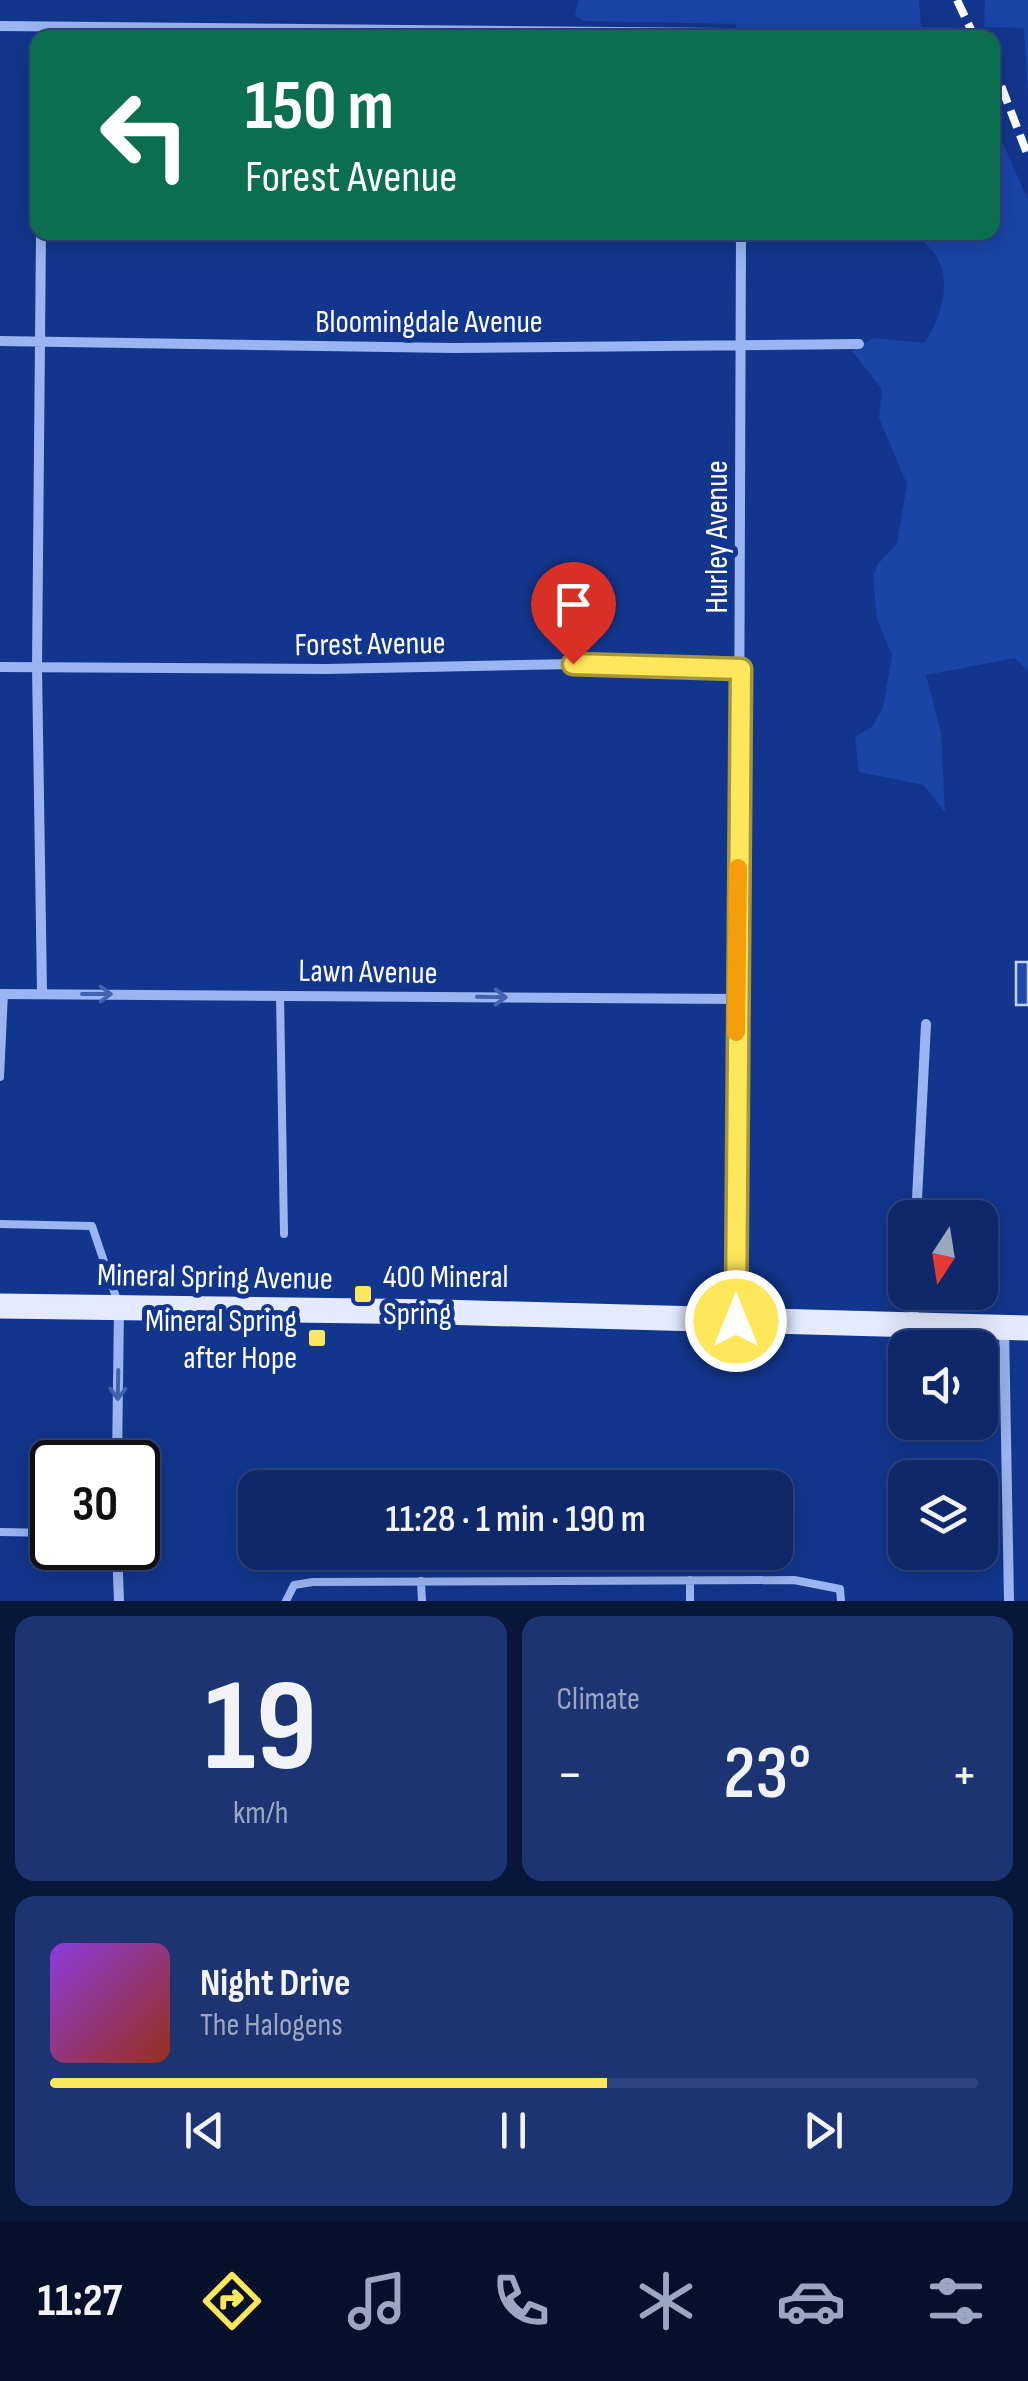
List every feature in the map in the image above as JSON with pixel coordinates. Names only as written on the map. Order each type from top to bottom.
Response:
[{"type":"main road","name":"Mineral Spring Avenue","points":[[0,1306],[1016,1328]]},
{"type":"street","points":[[0,26],[30,31]]},
{"type":"street","points":[[41,240],[38,667],[42,993]]},
{"type":"street","name":"Hurley Avenue","points":[[736,1321],[741,240]]},
{"type":"street","name":"Bloomingdale Avenue","points":[[0,341],[454,348],[859,344]]},
{"type":"street","name":"Forest Avenue","points":[[0,667],[326,669],[573,664],[741,669]]},
{"type":"street","name":"Lawn Avenue","points":[[2,994],[736,999]]},
{"type":"street","points":[[917,1200],[926,1024]]},
{"type":"street","points":[[118,1440],[119,1307]]},
{"type":"street","points":[[913,1310],[913,1326]]},
{"type":"street","points":[[1009,1601],[1016,1328]]},
{"type":"street","points":[[118,1570],[119,1601]]},
{"type":"lane","points":[[0,1077],[2,994]]},
{"type":"lane","points":[[280,995],[284,1234]]},
{"type":"lane","points":[[0,1224],[92,1226],[119,1307]]},
{"type":"lane","points":[[0,1532],[30,1533]]},
{"type":"lane","points":[[690,1580],[690,1601]]},
{"type":"lane","points":[[286,1601],[294,1584],[313,1582],[794,1580],[840,1589],[841,1601]]},
{"type":"lane","points":[[422,1581],[422,1601]]},
{"type":"shaded area","points":[[578,0],[919,0],[921,27],[980,30],[738,30],[735,24],[583,21],[575,16]]},
{"type":"shaded area","points":[[985,0],[1028,0],[1028,96],[1024,28],[984,27]]},
{"type":"shaded area","points":[[1000,137],[1028,200],[1028,671],[1015,658],[926,675],[941,733],[945,812],[924,785],[859,772],[855,737],[872,727],[883,708],[892,655],[877,619],[873,576],[878,564],[897,544],[907,484],[879,418],[882,389],[852,351],[873,338],[925,343],[940,312],[944,277],[921,240],[1000,240]]},
{"type":"building","points":[[1016,962],[1028,962],[1028,1005],[1016,1005]]},
{"type":"railway","points":[[957,0],[971,30]]},
{"type":"railway","points":[[1000,83],[1028,156]]},
{"type":"slow traffic","points":[[736,1032],[738,868]]},
{"type":"place","name":"400 Mineral Spring","points":[[363,1294]]},
{"type":"place","name":"Mineral Spring after Hope","points":[[317,1338]]},
{"type":"route","points":[[573,664],[741,669],[736,1321]]}]
